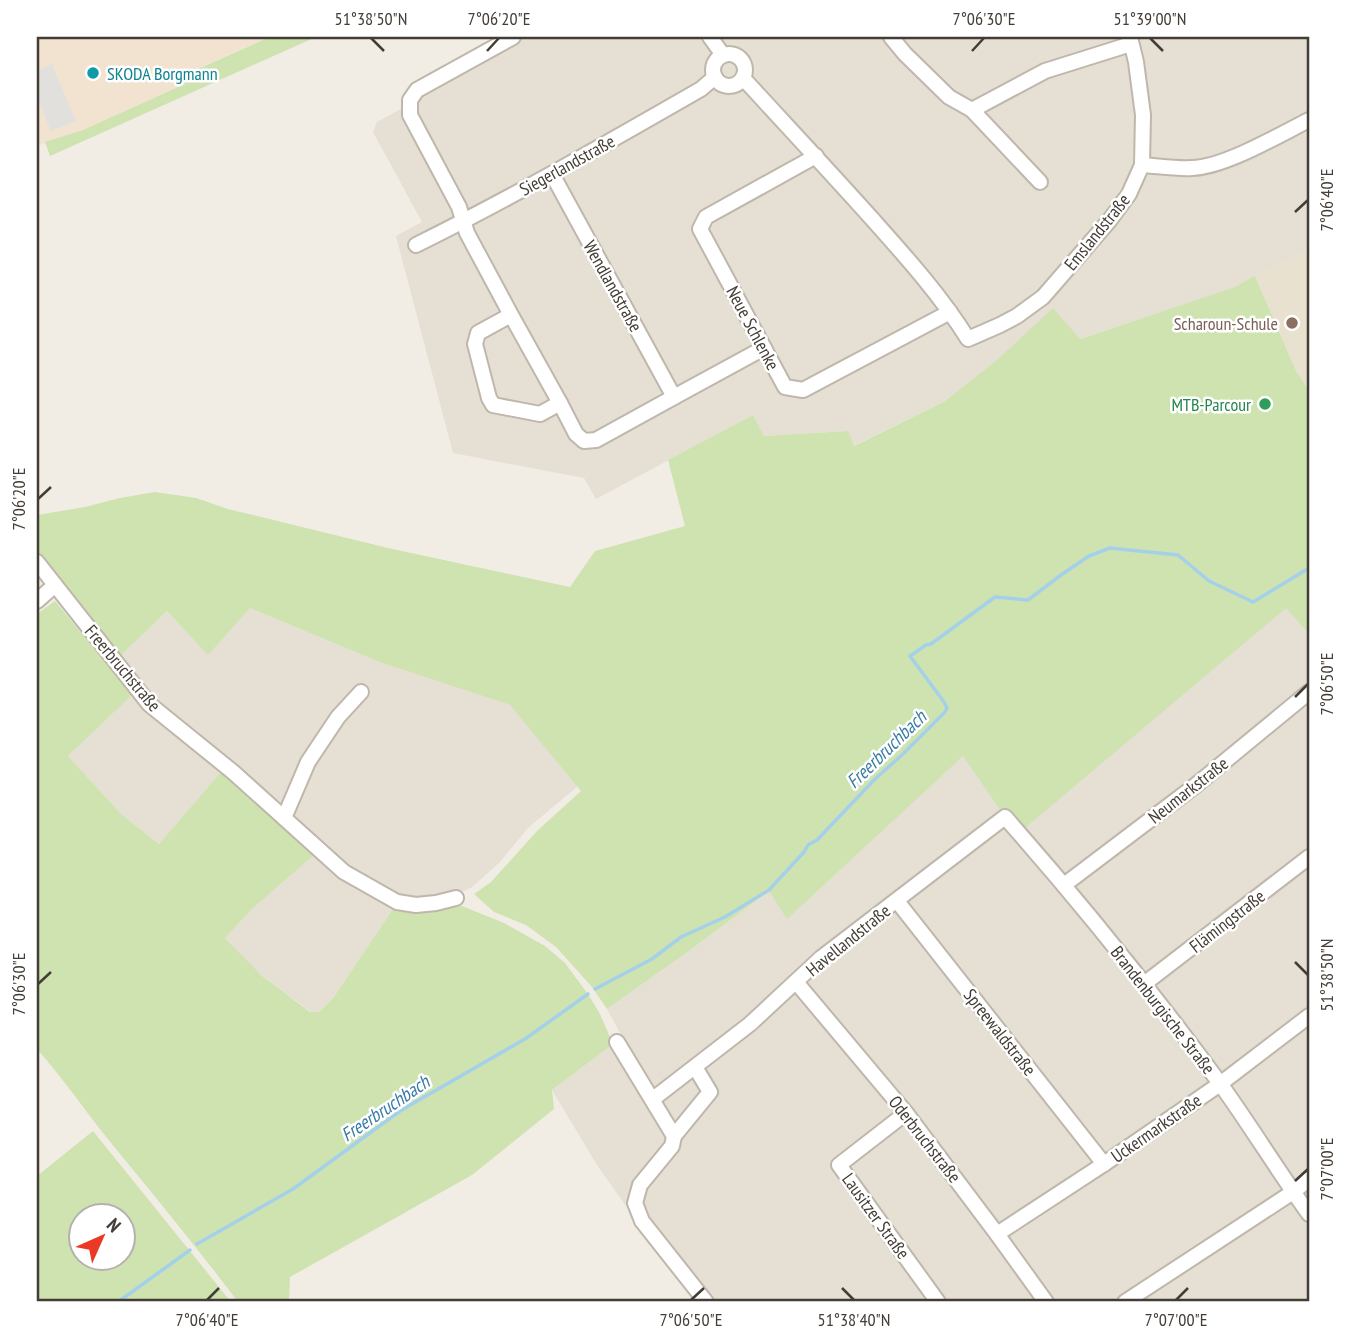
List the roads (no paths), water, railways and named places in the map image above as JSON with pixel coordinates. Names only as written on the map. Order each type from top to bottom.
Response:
[{"type":"street","points":[[513,37],[417,90],[410,100],[410,115],[459,207],[467,233],[576,434],[584,441],[596,440],[764,348]]},
{"type":"street","points":[[710,37],[723,55]]},
{"type":"street","points":[[891,37],[949,97],[972,110],[1040,182]]},
{"type":"street","points":[[972,110],[1045,71],[1131,41]]},
{"type":"street","name":"Emslandstraße","points":[[950,312],[968,339],[1008,321],[1030,307],[1109,221],[1129,194],[1142,165],[1143,115],[1131,41]]},
{"type":"street","points":[[732,54],[740,58],[745,65],[743,78],[736,85],[726,86],[715,77],[715,62],[723,55],[732,54]]},
{"type":"street","name":"Siegerlandstraße","points":[[416,245],[552,174],[701,89],[715,77]]},
{"type":"street","points":[[743,78],[911,263],[950,312]]},
{"type":"street","points":[[1142,165],[1192,169],[1212,165],[1250,150],[1309,120]]},
{"type":"street","name":"Neue Schlenke","points":[[816,156],[706,217],[700,229],[785,387],[803,390],[950,312]]},
{"type":"street","name":"Wendlandstraße","points":[[552,174],[674,397]]},
{"type":"street","points":[[511,314],[478,333],[475,344],[489,398],[493,405],[540,414],[560,403]]},
{"type":"street","name":"Freerbruchstraße","points":[[37,562],[149,704],[233,772],[344,872],[397,902],[416,905],[456,898]]},
{"type":"street","points":[[37,601],[55,585]]},
{"type":"street","points":[[284,818],[308,762],[338,717],[361,692]]},
{"type":"street","name":"Neumarkstraße","points":[[1064,885],[1196,785],[1309,692]]},
{"type":"street","name":"Brandenburgische Straße","points":[[1004,817],[1064,885],[1144,984],[1220,1084],[1309,1214]]},
{"type":"street","name":"Havellandstraße","points":[[653,1100],[750,1024],[821,957],[1004,817]]},
{"type":"street","name":"Flämingstraße","points":[[1144,984],[1309,858]]},
{"type":"street","name":"Spreewaldstraße","points":[[897,901],[1104,1164]]},
{"type":"street","name":"Oderbruchstraße","points":[[796,982],[906,1113],[1046,1302]]},
{"type":"street","name":"Uckermarkstraße","points":[[997,1234],[1220,1084],[1309,1016]]},
{"type":"street","points":[[617,1042],[674,1136]]},
{"type":"street","points":[[695,1067],[710,1092],[674,1136],[672,1146],[640,1185],[635,1203],[642,1221],[706,1302]]},
{"type":"street","name":"Lausitzer Straße","points":[[906,1113],[839,1165],[938,1302]]},
{"type":"street","points":[[1125,1302],[1309,1180]]},
{"type":"waterway","name":"Freerbruchbach","points":[[595,989],[652,959],[681,937],[725,917],[769,890],[808,845],[817,840],[875,779],[945,712],[947,708],[944,702],[910,656],[931,644],[995,597],[1028,600],[1089,556],[1110,548],[1178,555],[1209,581],[1253,602],[1309,568]]},
{"type":"waterway","name":"Freerbruchbach","points":[[197,1244],[293,1189],[400,1111],[525,1039],[588,994]]},
{"type":"waterway","name":"Freerbruchbach","points":[[118,1302],[190,1250]]},
{"type":"place","name":"SKODA Borgmann","points":[[93,73]]},
{"type":"place","name":"Scharoun-Schule","points":[[1292,323]]},
{"type":"place","name":"MTB-Parcour","points":[[1265,404]]}]
